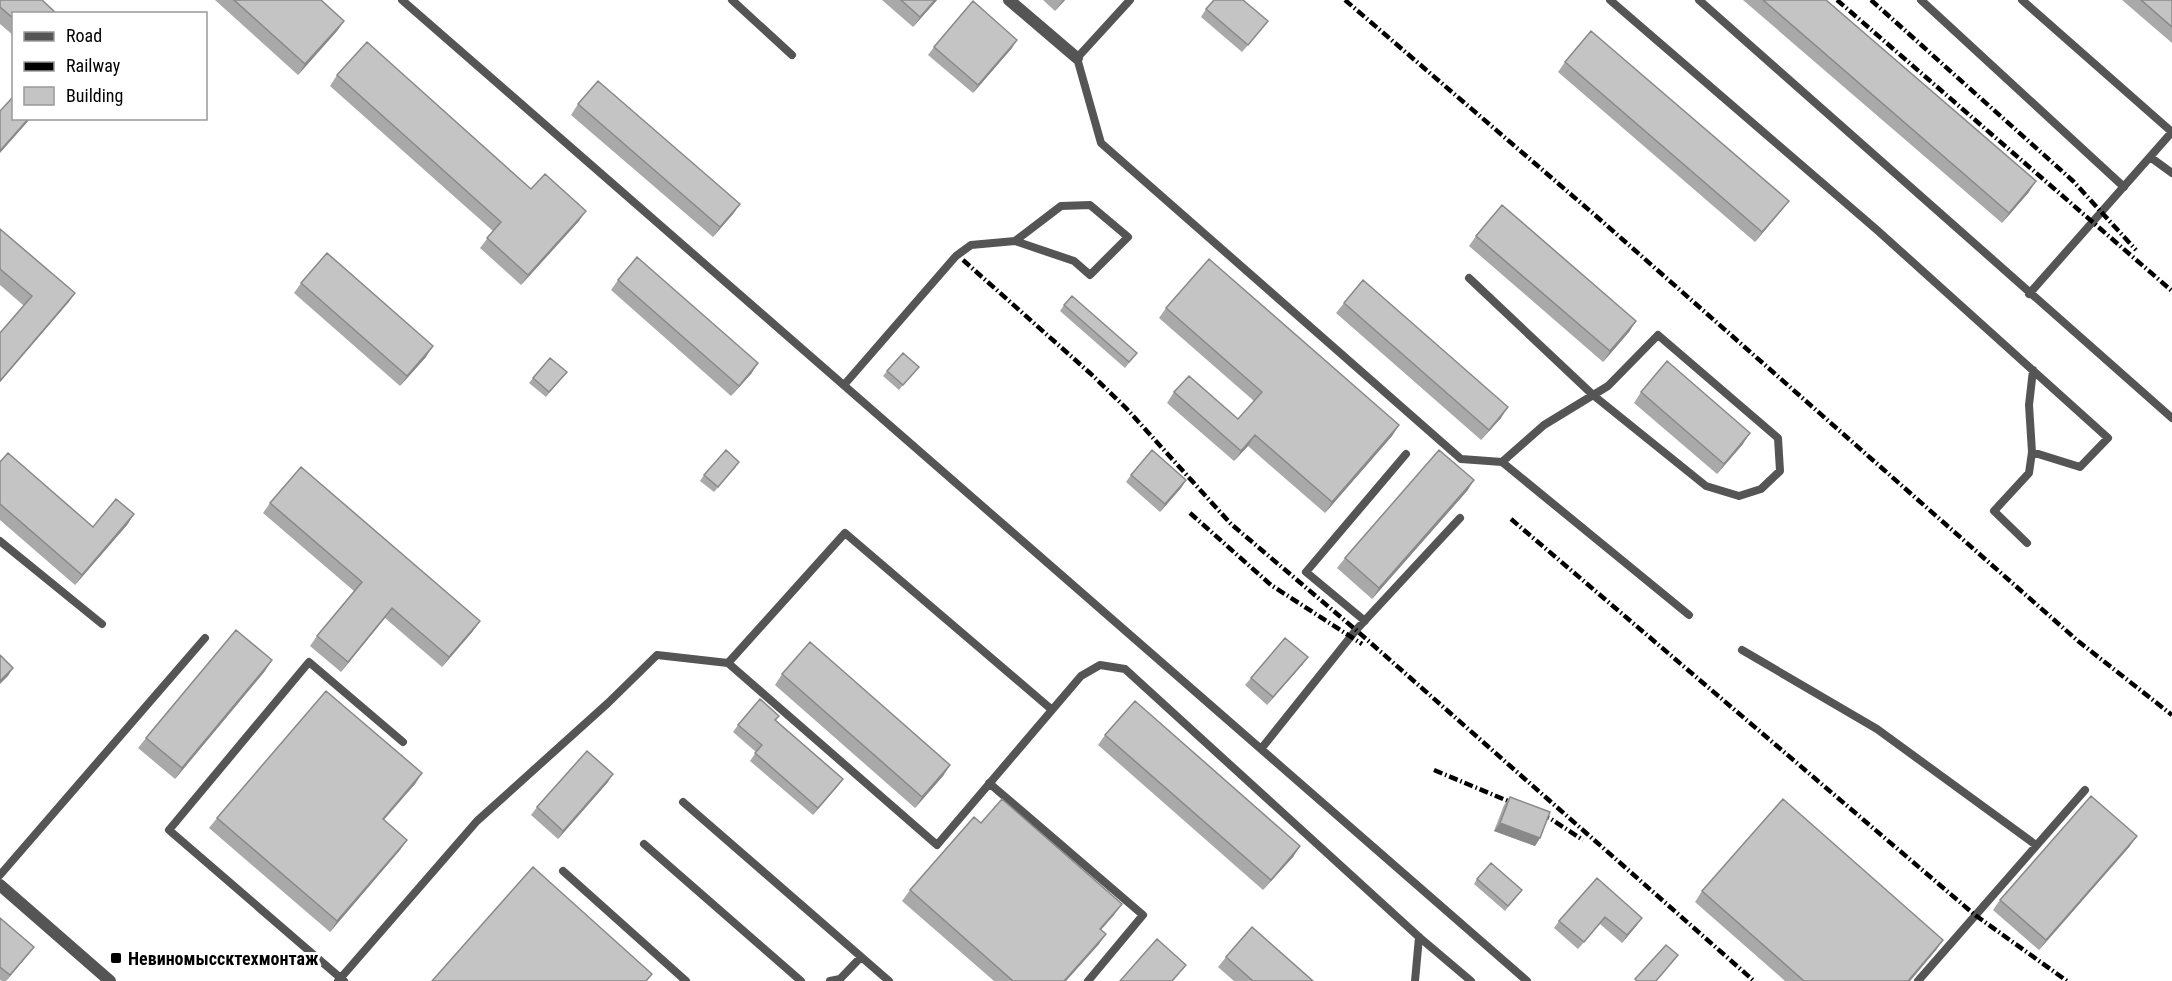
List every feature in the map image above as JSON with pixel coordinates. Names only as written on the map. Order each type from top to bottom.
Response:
[{"type":"street","points":[[1009,0],[1077,58]]},
{"type":"street","points":[[0,885],[110,981]]},
{"type":"lane","points":[[402,0],[1527,981]]},
{"type":"lane","points":[[732,0],[792,55]]},
{"type":"lane","points":[[1130,0],[1077,58],[1101,143],[1461,459],[1502,462],[1689,615]]},
{"type":"lane","points":[[1610,0],[1877,230],[2108,438],[2080,466],[2032,452]]},
{"type":"lane","points":[[1699,0],[2172,418]]},
{"type":"lane","points":[[1921,0],[2124,188]]},
{"type":"lane","points":[[2022,0],[2172,132],[2029,294]]},
{"type":"lane","points":[[2150,157],[2172,173]]},
{"type":"lane","points":[[844,385],[956,256],[970,245],[1015,241],[1074,261],[1090,275],[1128,237],[1090,205],[1061,206],[1015,241]]},
{"type":"lane","points":[[1469,278],[1593,395],[1706,486],[1739,496],[1761,489],[1780,471],[1778,438],[1658,335],[1608,386],[1593,395],[1544,425],[1502,462]]},
{"type":"lane","points":[[2027,543],[1994,511],[2029,473],[2032,452],[2029,405],[2033,370]]},
{"type":"lane","points":[[1365,621],[1306,572],[1406,454]]},
{"type":"lane","points":[[1261,749],[1365,621],[1460,518]]},
{"type":"lane","points":[[728,663],[845,533],[1051,709]]},
{"type":"lane","points":[[0,541],[102,624]]},
{"type":"lane","points":[[0,875],[205,638]]},
{"type":"lane","points":[[1742,650],[1877,729],[2036,845]]},
{"type":"lane","points":[[403,742],[309,662],[169,830],[341,980],[477,821],[608,703],[657,655],[728,663],[937,845],[1081,676],[1101,665],[1125,669],[1419,937],[1471,981]]},
{"type":"lane","points":[[989,783],[1143,915],[1088,981]]},
{"type":"lane","points":[[1918,981],[2085,790]]},
{"type":"lane","points":[[683,801],[889,981]]},
{"type":"lane","points":[[644,844],[801,981]]},
{"type":"lane","points":[[563,871],[686,981]]},
{"type":"lane","points":[[1415,981],[1419,937]]},
{"type":"lane","points":[[830,981],[840,979],[861,957]]},
{"type":"building","points":[[0,0],[42,0],[55,12],[12,12],[12,17],[0,7]]},
{"type":"building","points":[[234,0],[321,0],[344,21],[305,64]]},
{"type":"building","points":[[901,0],[935,0],[920,17]]},
{"type":"building","points":[[1214,0],[1243,0],[1268,21],[1248,45],[1206,9]]},
{"type":"building","points":[[1763,0],[1826,0],[2036,181],[2009,213]]},
{"type":"building","points":[[2141,0],[2172,0],[2172,27]]},
{"type":"building","points":[[973,1],[1017,40],[978,85],[934,47]]},
{"type":"building","points":[[1591,31],[1789,201],[1762,232],[1565,62]]},
{"type":"building","points":[[367,42],[531,189],[545,174],[586,211],[528,275],[487,238],[501,222],[337,75]]},
{"type":"building","points":[[598,81],[740,204],[720,227],[578,104]]},
{"type":"building","points":[[12,98],[12,120],[27,120],[0,151],[0,111]]},
{"type":"building","points":[[1502,205],[1636,321],[1610,351],[1476,236]]},
{"type":"building","points":[[0,229],[75,293],[0,381],[0,333],[32,296],[0,269]]},
{"type":"building","points":[[327,253],[433,346],[407,376],[301,283]]},
{"type":"building","points":[[637,257],[758,363],[739,386],[618,280]]},
{"type":"building","points":[[1209,259],[1399,425],[1332,502],[1255,435],[1241,451],[1174,392],[1189,376],[1238,419],[1262,392],[1166,308]]},
{"type":"building","points":[[1363,280],[1508,407],[1489,430],[1344,303]]},
{"type":"building","points":[[1072,296],[1137,353],[1129,362],[1064,305]]},
{"type":"building","points":[[903,353],[919,367],[903,385],[887,371]]},
{"type":"building","points":[[550,358],[567,372],[549,392],[533,378]]},
{"type":"building","points":[[1667,361],[1750,433],[1724,464],[1641,392]]},
{"type":"building","points":[[726,450],[739,462],[718,487],[704,475]]},
{"type":"building","points":[[1152,450],[1186,480],[1165,504],[1131,475]]},
{"type":"building","points":[[1439,450],[1474,480],[1379,588],[1345,558]]},
{"type":"building","points":[[8,453],[93,527],[116,499],[134,514],[82,575],[0,504],[0,462]]},
{"type":"building","points":[[301,467],[480,621],[449,657],[392,608],[348,662],[317,636],[362,582],[270,503]]},
{"type":"building","points":[[236,630],[272,660],[182,768],[146,738]]},
{"type":"building","points":[[1285,638],[1308,657],[1273,697],[1251,678]]},
{"type":"building","points":[[810,642],[950,765],[922,797],[782,674]]},
{"type":"building","points":[[0,655],[13,668],[0,681]]},
{"type":"building","points":[[326,691],[422,773],[383,819],[407,840],[337,921],[217,818]]},
{"type":"building","points":[[760,699],[779,716],[775,720],[843,779],[818,808],[755,753],[762,745],[738,725]]},
{"type":"building","points":[[1135,701],[1300,846],[1271,880],[1105,735]]},
{"type":"building","points":[[587,751],[613,774],[563,831],[537,807]]},
{"type":"building","points":[[2091,796],[2137,836],[2046,940],[2000,900]]},
{"type":"building","points":[[1510,797],[1550,812],[1540,838],[1500,823]]},
{"type":"building","points":[[1002,799],[1122,904],[1100,929],[1106,934],[1064,981],[1013,981],[910,890],[974,817],[981,823]]},
{"type":"building","points":[[1783,799],[1943,940],[1908,981],[1804,981],[1702,891]]},
{"type":"building","points":[[1491,863],[1522,890],[1508,906],[1477,879]]},
{"type":"building","points":[[533,867],[652,974],[646,981],[432,981]]},
{"type":"building","points":[[1597,878],[1642,918],[1627,935],[1605,917],[1584,942],[1559,921]]},
{"type":"building","points":[[0,918],[34,947],[10,975],[0,967]]},
{"type":"building","points":[[1252,927],[1313,981],[1253,981],[1226,957]]},
{"type":"building","points":[[1157,939],[1186,965],[1172,981],[1120,981]]},
{"type":"building","points":[[1666,945],[1678,955],[1656,981],[1637,981],[1635,979]]},
{"type":"railway","points":[[1345,0],[1596,216],[2078,641],[2172,715]]},
{"type":"railway","points":[[1837,0],[2172,291]]},
{"type":"railway","points":[[1871,0],[2073,181],[2136,250]]},
{"type":"railway","points":[[963,260],[1126,408],[1231,524],[1356,630],[1754,981]]},
{"type":"railway","points":[[1190,513],[1271,585],[1362,644]]},
{"type":"railway","points":[[1511,519],[1975,915],[2067,981]]},
{"type":"railway","points":[[1434,770],[1551,819],[1583,840]]},
{"type":"place","name":"Невиномыссктехмонтаж","points":[[116,958]]}]
